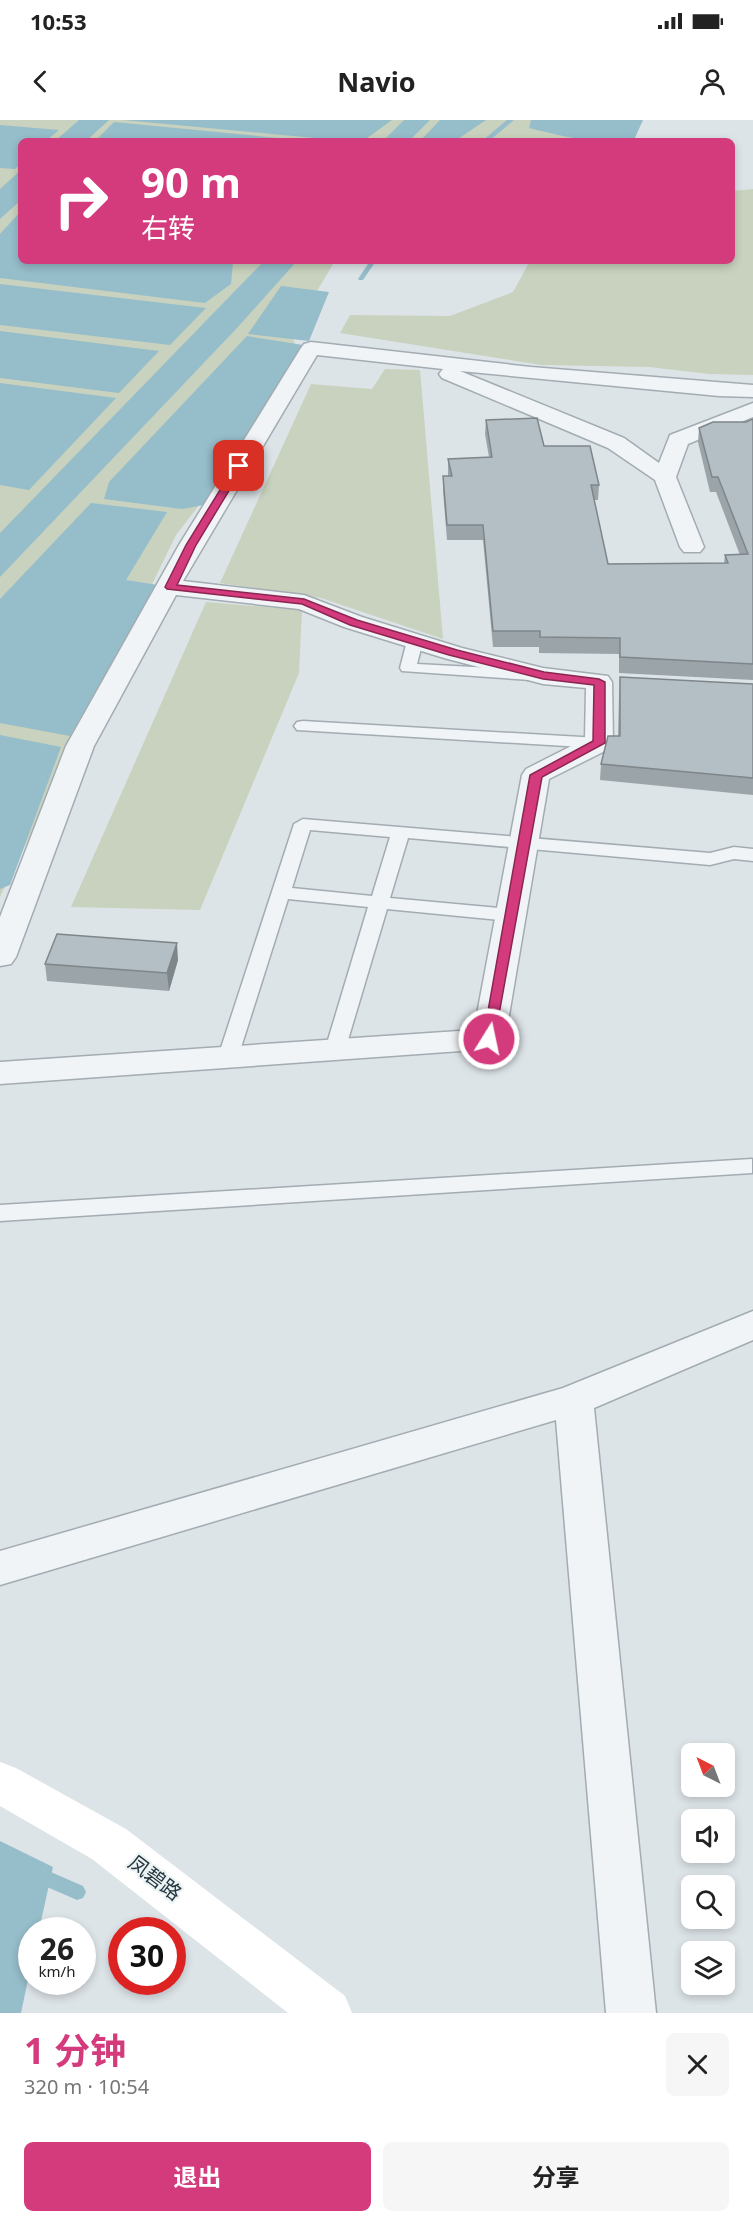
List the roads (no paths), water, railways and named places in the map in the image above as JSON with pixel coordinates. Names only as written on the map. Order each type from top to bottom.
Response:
[{"type":"main road","name":"凤碧路","points":[[0,1782],[109,1844],[327,2013]]},
{"type":"street","points":[[0,957],[80,746],[170,587],[191,545],[310,348],[648,384],[753,391]]},
{"type":"street","points":[[417,360],[523,407],[616,443],[665,477],[692,547]]},
{"type":"street","points":[[665,477],[678,440],[753,409]]},
{"type":"street","points":[[0,1073],[489,1039],[536,775],[599,743],[611,683],[543,676],[353,622],[304,602],[170,587]]},
{"type":"street","points":[[0,1568],[574,1400],[753,1325]]},
{"type":"street","points":[[574,1400],[631,2013]]},
{"type":"lane","points":[[303,726],[599,743]]},
{"type":"lane","points":[[228,1057],[303,824],[524,845],[710,859],[734,853],[753,855]]},
{"type":"lane","points":[[335,1050],[400,833]]},
{"type":"lane","points":[[281,893],[511,915]]},
{"type":"lane","points":[[0,1213],[752,1166]]},
{"type":"water","points":[[79,120],[109,120],[89,138],[58,138]]},
{"type":"water","points":[[123,120],[392,120],[367,138],[314,138]]},
{"type":"water","points":[[404,120],[430,120],[412,138],[386,138]]},
{"type":"water","points":[[440,120],[486,120],[459,138],[423,138]]},
{"type":"water","points":[[531,120],[643,120],[635,138],[576,138],[529,128]]},
{"type":"water","points":[[114,122],[278,138],[98,138]]},
{"type":"water","points":[[0,125],[59,130],[50,138],[18,138],[18,166],[15,169],[0,168]]},
{"type":"water","points":[[18,173],[18,203],[0,219],[0,189]]},
{"type":"water","points":[[18,214],[18,264],[233,264],[231,284],[205,303],[0,278],[0,234]]},
{"type":"water","points":[[261,264],[294,264],[237,328],[0,577],[0,533]]},
{"type":"water","points":[[0,284],[206,308],[170,345],[0,325]]},
{"type":"water","points":[[281,286],[329,292],[309,341],[248,334]]},
{"type":"water","points":[[0,331],[159,351],[119,393],[0,378]]},
{"type":"water","points":[[247,336],[303,345],[204,505],[182,509],[104,499],[109,482]]},
{"type":"water","points":[[0,383],[116,398],[29,490],[0,485]]},
{"type":"water","points":[[91,503],[167,512],[126,580],[158,585],[70,736],[0,723],[0,599]]},
{"type":"water","points":[[0,735],[61,747],[10,885],[0,889]]},
{"type":"water","points":[[0,1841],[53,1867],[42,1917],[18,1917],[18,1995],[25,1995],[21,2013],[0,2013]]},
{"type":"waterway","points":[[489,138],[511,120]]},
{"type":"waterway","points":[[361,279],[371,264]]},
{"type":"waterway","points":[[37,1874],[77,1892]]}]
